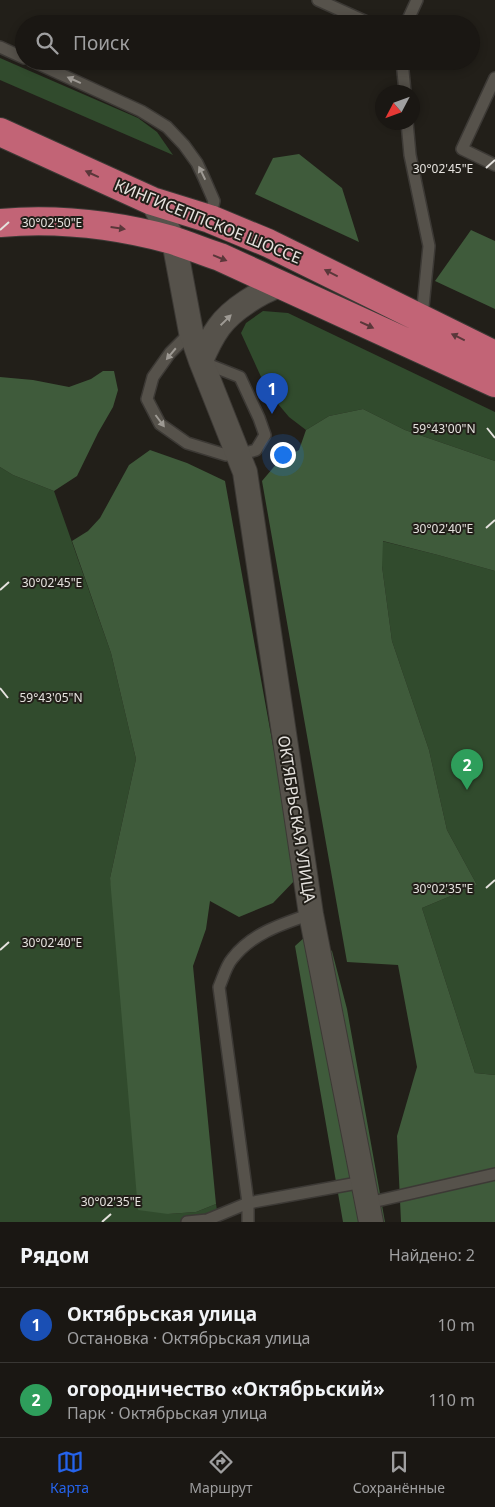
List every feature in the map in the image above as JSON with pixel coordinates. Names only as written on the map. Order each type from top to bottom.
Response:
[{"type":"highway","name":"КИНГИСЕППСКОЕ ШОССЕ","points":[[0,132],[152,201],[210,219],[256,237],[495,355]]},
{"type":"highway","name":"КИНГИСЕППСКОЕ ШОССЕ","points":[[0,223],[42,221],[84,224],[126,229],[174,241],[220,257],[495,383]]},
{"type":"street","name":"ОКТЯБРЬСКАЯ УЛИЦА","points":[[152,201],[174,241],[191,332],[245,472],[311,914],[367,1203]]},
{"type":"street","points":[[201,361],[220,325],[238,309],[265,290],[280,285]]},
{"type":"lane","points":[[318,0],[350,15]]},
{"type":"lane","points":[[410,15],[417,0]]},
{"type":"lane","points":[[0,47],[15,54]]},
{"type":"lane","points":[[52,70],[141,111],[167,127],[184,145],[197,163],[214,201],[210,219]]},
{"type":"lane","points":[[403,70],[404,85]]},
{"type":"lane","points":[[495,78],[462,149],[495,165]]},
{"type":"lane","points":[[408,130],[410,155],[429,246],[422,319]]},
{"type":"lane","points":[[191,332],[170,353],[153,377],[148,399],[160,424],[187,444],[226,455],[238,455],[256,450],[265,435],[240,377],[201,361]]},
{"type":"lane","points":[[248,1222],[248,1203],[219,987],[231,960],[250,940],[273,927],[311,914]]},
{"type":"lane","points":[[188,1222],[207,1220],[248,1203],[367,1203],[495,1174]]},
{"type":"green space","points":[[0,58],[15,65],[15,70],[28,70],[138,118],[157,132],[173,155],[0,80]]},
{"type":"green space","points":[[299,154],[342,188],[359,242],[255,194],[273,158]]},
{"type":"green space","points":[[471,230],[495,241],[495,309],[435,281]]},
{"type":"green space","points":[[263,311],[288,313],[495,412],[495,461],[405,430],[363,409],[329,416],[306,430],[289,417],[268,392],[241,333],[246,323]]},
{"type":"green space","points":[[103,371],[114,371],[118,390],[113,407],[77,476],[54,491],[13,475],[0,467],[0,377],[33,380],[69,387],[91,379]]},
{"type":"green space","points":[[363,409],[405,430],[495,461],[495,571],[383,541],[382,566],[392,641],[429,750],[447,830],[477,885],[422,908],[475,1073],[495,1075],[495,1222],[401,1222],[397,1136],[417,1067],[398,965],[347,962],[262,481],[278,462],[299,450],[306,430],[329,416]]},
{"type":"green space","points":[[150,450],[187,463],[225,481],[297,878],[273,903],[239,917],[210,901],[206,929],[193,966],[216,1204],[196,1212],[168,1214],[138,1210],[110,878],[136,759],[111,653],[72,541],[88,531],[100,518],[129,465]]},
{"type":"green space","points":[[0,467],[13,475],[54,491],[111,653],[136,759],[110,878],[168,1214],[196,1212],[216,1204],[219,1222],[0,1222]]},
{"type":"green space","points":[[382,541],[495,571],[495,1075],[475,1073],[422,908],[477,885],[447,830],[429,750],[392,641],[382,566]]},
{"type":"green space","points":[[306,936],[332,951],[347,1009],[385,1222],[343,1222],[295,946]]},
{"type":"place","name":"Октябрьская улица","points":[[272,414]]},
{"type":"place","name":"огородничество «Октябрьский»","points":[[467,790]]}]
